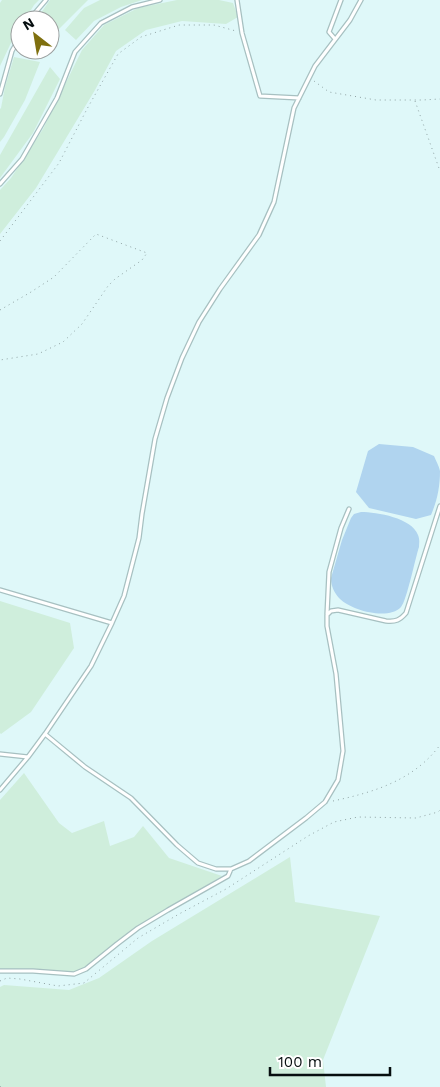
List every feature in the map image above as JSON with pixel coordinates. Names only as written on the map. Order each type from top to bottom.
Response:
[{"type":"lane","points":[[38,10],[46,0]]},
{"type":"lane","points":[[0,184],[22,159],[57,98],[75,52],[101,23],[132,7],[160,0]]},
{"type":"lane","points":[[236,0],[242,33],[260,96],[299,98]]},
{"type":"lane","points":[[336,39],[329,32],[341,0]]},
{"type":"lane","points":[[0,790],[46,734],[91,666],[112,623],[124,596],[139,538],[155,439],[167,398],[182,358],[199,322],[259,235],[274,202],[294,108],[315,66],[350,20],[361,0]]},
{"type":"lane","points":[[0,94],[10,58]]},
{"type":"lane","points":[[327,615],[331,611],[338,610],[386,621],[394,622],[401,619],[406,613],[440,506]]},
{"type":"lane","points":[[46,734],[85,767],[131,798],[176,845],[198,863],[216,869],[231,869],[249,861],[325,802],[338,780],[343,751],[336,674],[326,626],[329,572],[341,528],[349,509]]},
{"type":"lane","points":[[0,590],[112,623]]},
{"type":"lane","points":[[0,754],[28,757]]},
{"type":"lane","points":[[0,970],[33,970],[74,974],[86,969],[138,928],[228,876],[231,869]]},
{"type":"path","points":[[0,241],[59,163],[118,54],[142,36],[178,25],[214,24],[242,33]]},
{"type":"path","points":[[309,77],[329,92],[376,100],[440,99]]},
{"type":"path","points":[[415,100],[440,171]]},
{"type":"path","points":[[0,310],[54,277],[96,234],[147,253],[142,260],[108,286],[82,324],[63,342],[38,354],[0,360]]},
{"type":"path","points":[[325,802],[367,793],[397,781],[431,757],[440,745]]},
{"type":"path","points":[[0,981],[7,978],[20,979],[58,986],[84,983],[138,938],[226,890],[308,836],[334,822],[358,817],[416,818],[440,810]]},
{"type":"green space","points":[[2,0],[39,0],[31,10],[10,10],[10,45],[0,66],[0,3]]},
{"type":"green space","points":[[50,0],[88,0],[60,28],[60,10],[43,10]]},
{"type":"green space","points":[[100,0],[142,0],[121,7],[94,21],[76,40],[65,30],[84,8]]},
{"type":"green space","points":[[177,0],[219,0],[233,3],[238,17],[226,24],[182,21],[146,30],[116,51],[95,90],[36,188],[0,234],[0,190],[11,178],[43,129],[82,50],[104,25],[138,8]]},
{"type":"green space","points":[[13,60],[40,62],[25,100],[0,142],[0,109]]},
{"type":"green space","points":[[50,67],[60,79],[33,133],[0,178],[0,155]]},
{"type":"green space","points":[[0,601],[70,623],[74,648],[31,712],[1,734],[0,733]]},
{"type":"green space","points":[[24,773],[59,823],[72,833],[104,821],[110,846],[134,837],[143,826],[169,858],[222,876],[150,920],[78,972],[0,971],[0,800]]},
{"type":"green space","points":[[290,857],[295,902],[380,916],[323,1060],[326,1087],[0,1087],[0,987],[4,985],[69,990],[99,978],[152,941]]},
{"type":"water","points":[[379,444],[413,447],[434,456],[440,469],[440,477],[438,494],[431,515],[416,519],[369,508],[356,492],[368,451]]},
{"type":"water","points":[[361,512],[376,513],[402,520],[414,529],[419,537],[419,547],[406,596],[401,607],[395,611],[379,614],[352,607],[340,599],[332,587],[331,578],[342,540],[351,518],[354,514]]}]
